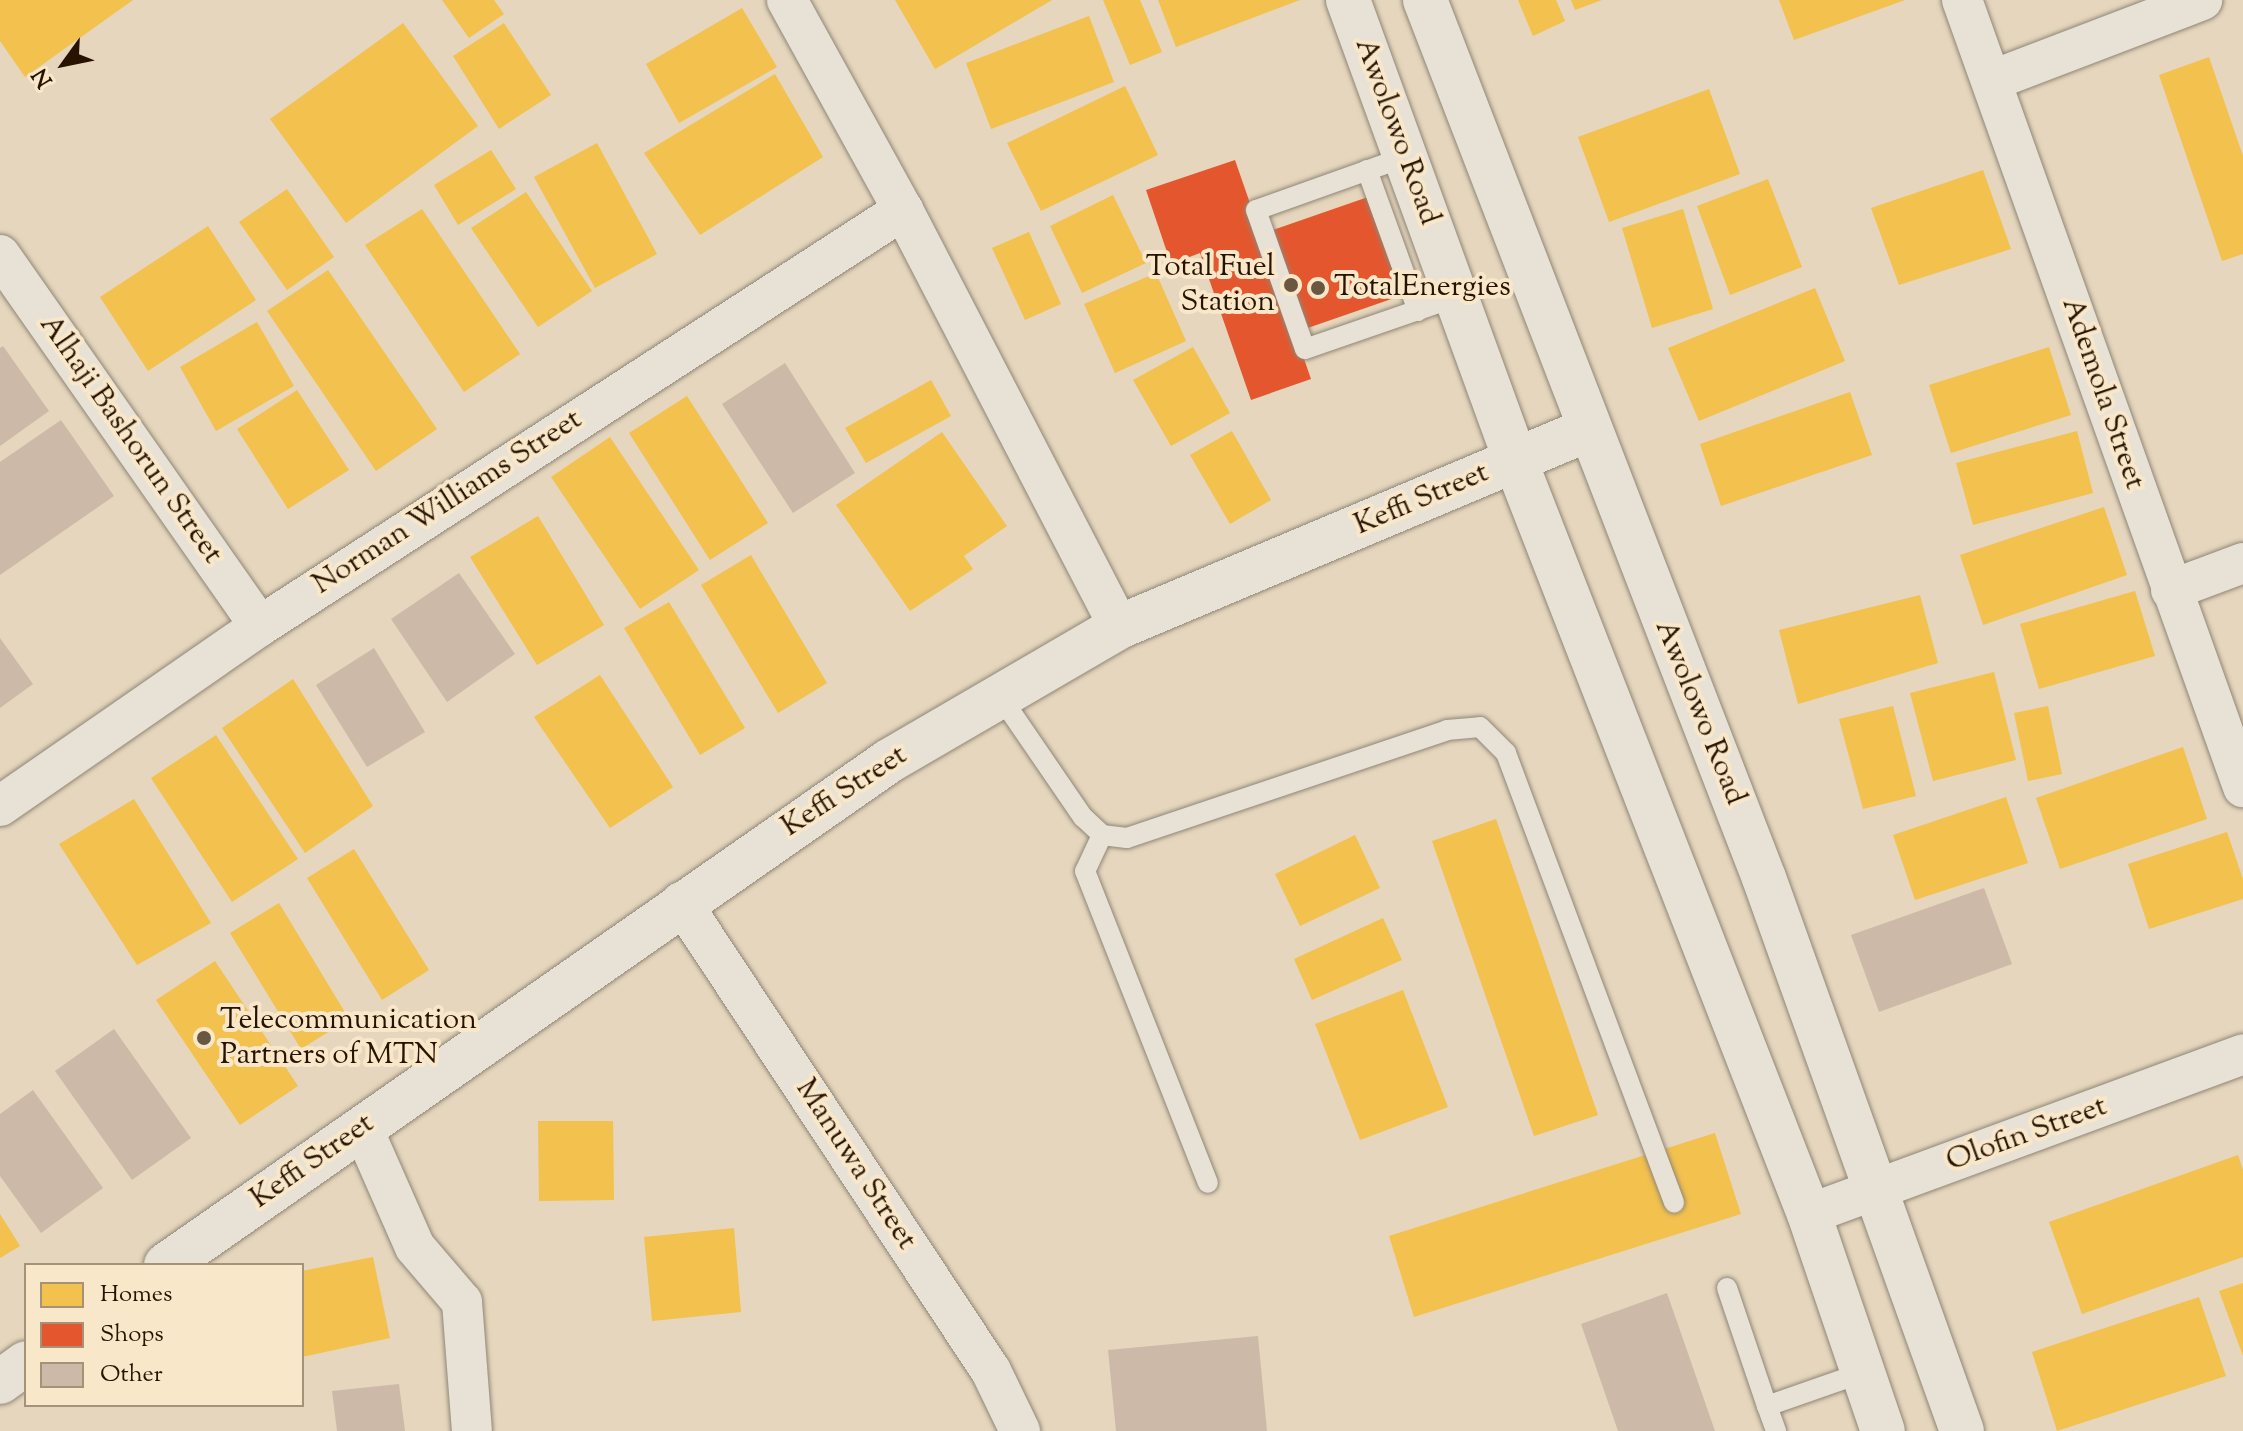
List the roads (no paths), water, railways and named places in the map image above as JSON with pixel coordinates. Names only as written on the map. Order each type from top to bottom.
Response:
[{"type":"main road","name":"Awolowo Road","points":[[1348,0],[1386,163],[1437,304],[1515,460],[1809,1214],[1883,1431]]},
{"type":"main road","name":"Awolowo Road","points":[[1425,0],[1587,430],[1764,878],[1879,1190],[1962,1431]]},
{"type":"main road","name":"Keffi Street","points":[[169,1263],[681,902],[889,761],[1119,627],[1587,430]]},
{"type":"main road","points":[[0,1382],[24,1364]]},
{"type":"street","points":[[787,0],[903,210],[1119,627]]},
{"type":"street","name":"Ademola Street","points":[[1962,0],[2243,787]]},
{"type":"street","points":[[1993,80],[2202,0]]},
{"type":"street","name":"Norman Williams Street","points":[[0,806],[260,626],[903,210]]},
{"type":"street","name":"Alhaji Bashorun Street","points":[[0,255],[260,626]]},
{"type":"street","points":[[2171,590],[2243,563]]},
{"type":"street","name":"Manuwa Street","points":[[681,902],[991,1371],[1020,1431]]},
{"type":"street","name":"Olofin Street","points":[[1809,1214],[2243,1054]]},
{"type":"street","points":[[362,1127],[415,1247],[462,1302],[472,1431]]},
{"type":"lane","points":[[1386,163],[1381,221],[1395,261],[1437,304],[1305,349],[1256,210],[1386,163]]},
{"type":"lane","points":[[1000,696],[1083,817],[1102,835],[1127,838],[1447,730],[1480,727],[1506,753],[1674,1203]]},
{"type":"lane","points":[[1102,835],[1085,871],[1208,1183]]},
{"type":"lane","points":[[1727,1288],[1776,1431]]},
{"type":"lane","points":[[1767,1406],[1861,1373]]},
{"type":"place","name":"Total Fuel Station","points":[[1291,285]]},
{"type":"place","name":"TotalEnergies","points":[[1318,288]]},
{"type":"place","name":"Telecommunication Partners of MTN","points":[[204,1038]]}]
